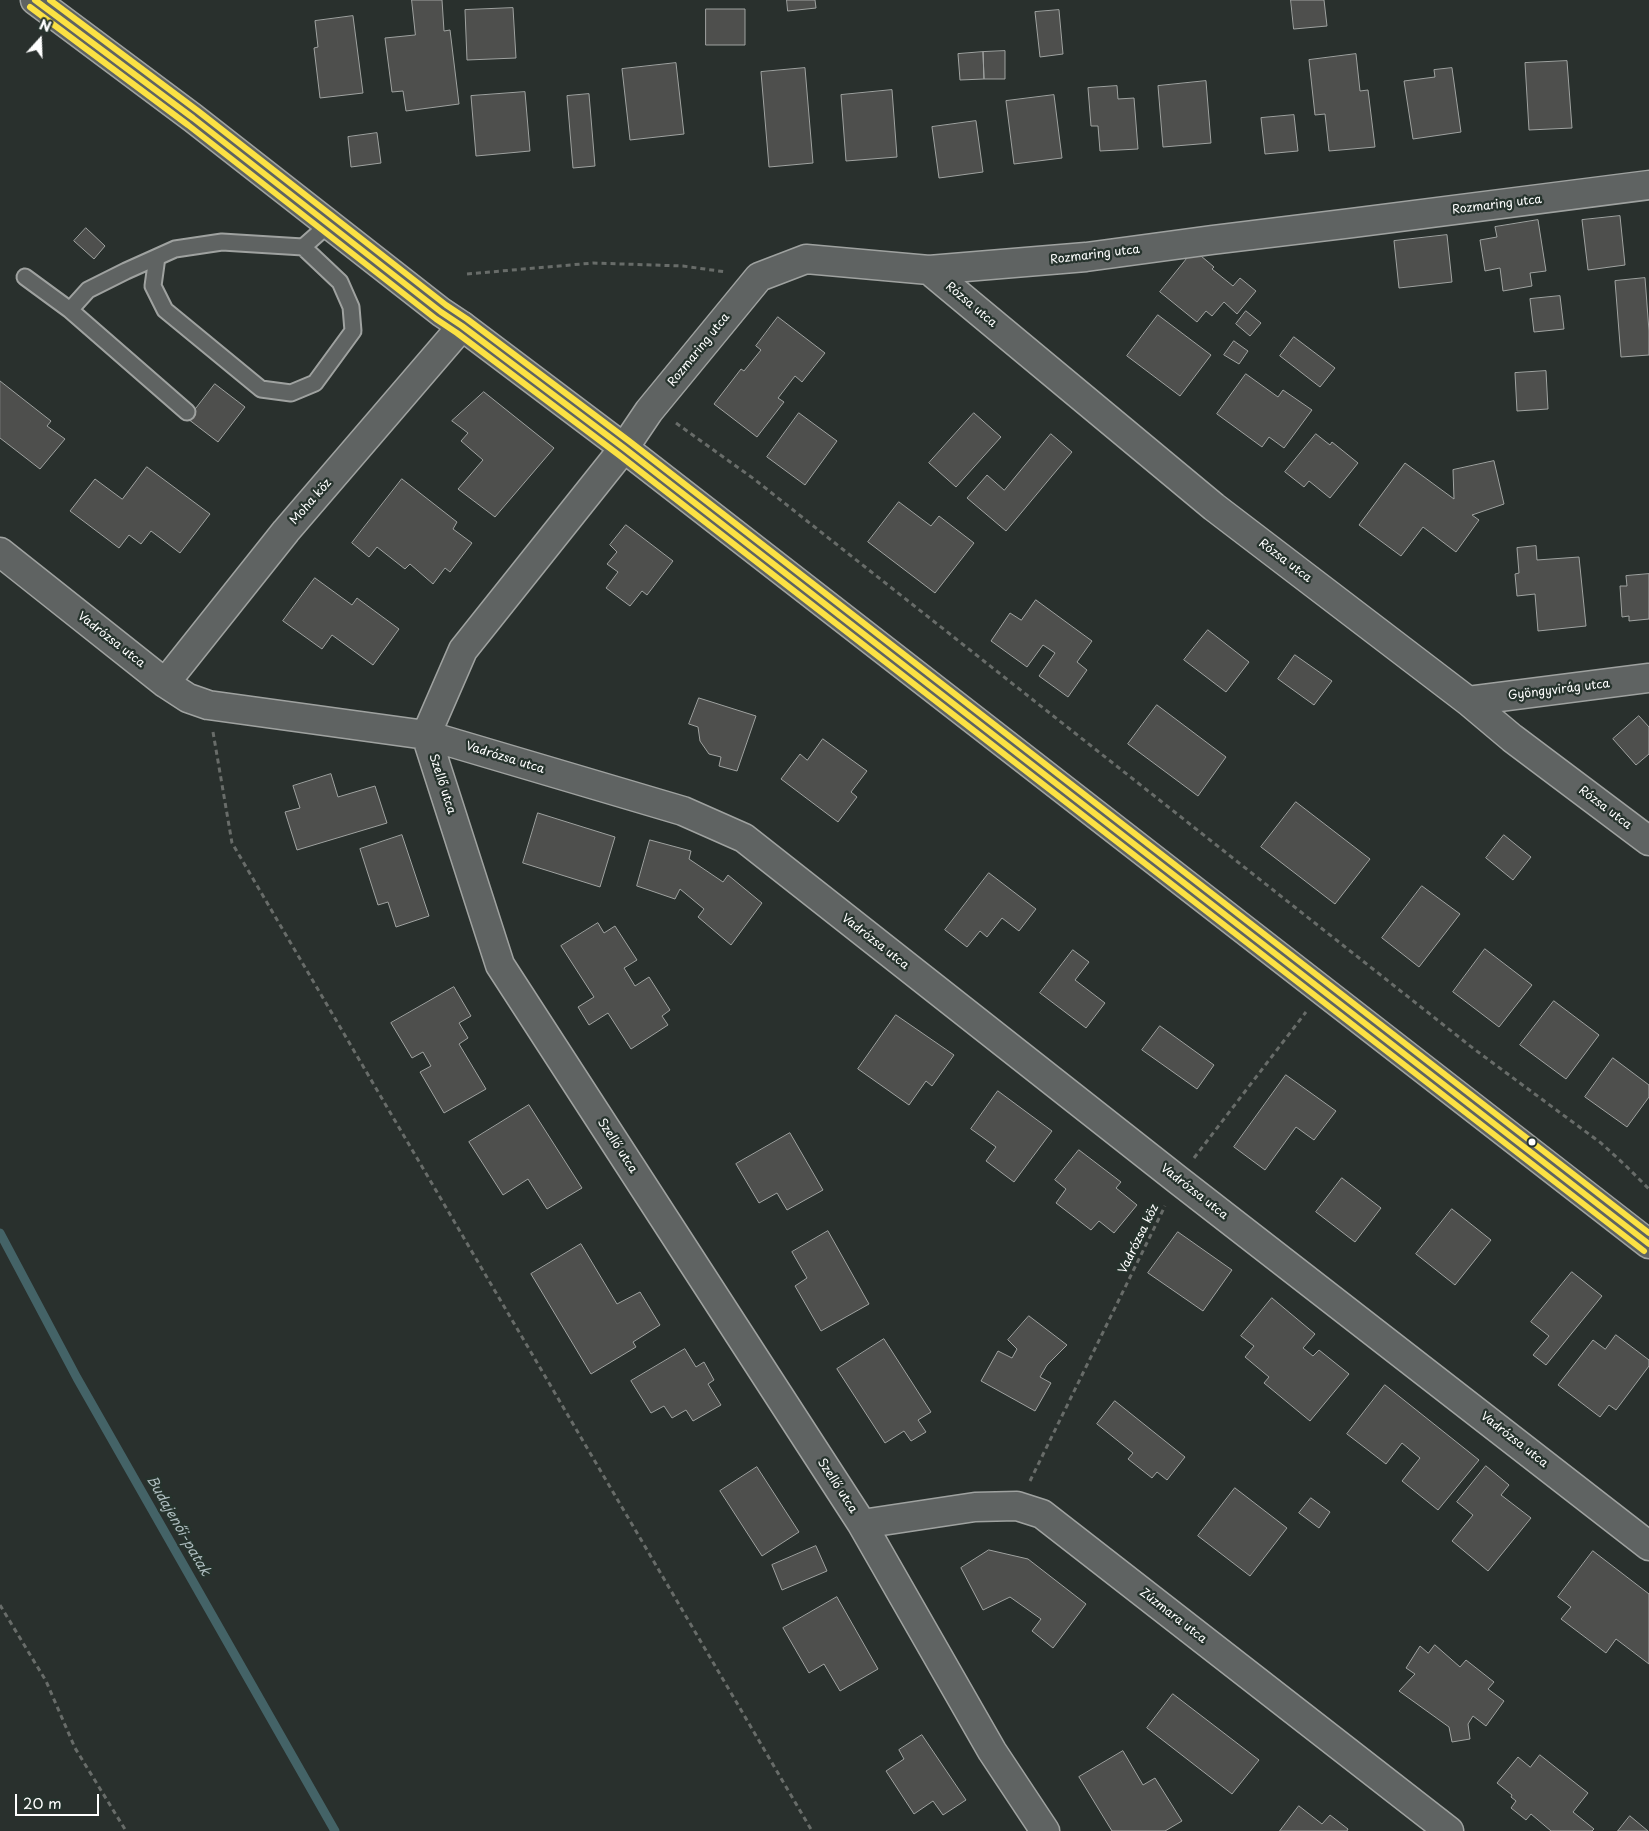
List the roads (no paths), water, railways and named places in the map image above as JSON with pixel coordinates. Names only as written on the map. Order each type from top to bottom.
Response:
[{"type":"street","points":[[35,0],[193,118],[452,319],[624,448],[1649,1244]]},
{"type":"street","name":"Rozmaring utca","points":[[624,448],[649,411],[759,277],[806,259],[929,270],[1086,257],[1649,185]]},
{"type":"street","name":"Rózsa utca","points":[[929,270],[1214,507],[1468,701],[1512,738],[1649,841]]},
{"type":"street","name":"Moha köz","points":[[165,683],[452,319]]},
{"type":"street","points":[[426,735],[464,650],[624,448]]},
{"type":"street","name":"Vadrózsa utca","points":[[0,552],[165,683],[188,698],[208,705],[426,735],[683,810],[744,838],[1178,1180],[1649,1546]]},
{"type":"street","name":"Gyöngyvirág utca","points":[[1468,701],[1649,678]]},
{"type":"street","name":"Szellő utca","points":[[426,735],[500,965],[862,1524],[992,1751],[1045,1831]]},
{"type":"street","name":"Zúzmara utca","points":[[862,1524],[975,1507],[1017,1506],[1042,1514],[1449,1831]]},
{"type":"lane","points":[[302,247],[329,224]]},
{"type":"lane","points":[[70,310],[88,290],[126,271],[157,257],[175,249],[222,242],[302,247],[340,282],[351,307],[353,331],[315,383],[291,393],[261,389],[165,310],[152,286],[157,257]]},
{"type":"lane","points":[[24,278],[70,310],[187,412]]},
{"type":"waterway","name":"Budajenői-patak","points":[[0,1233],[77,1378],[335,1831]]}]
